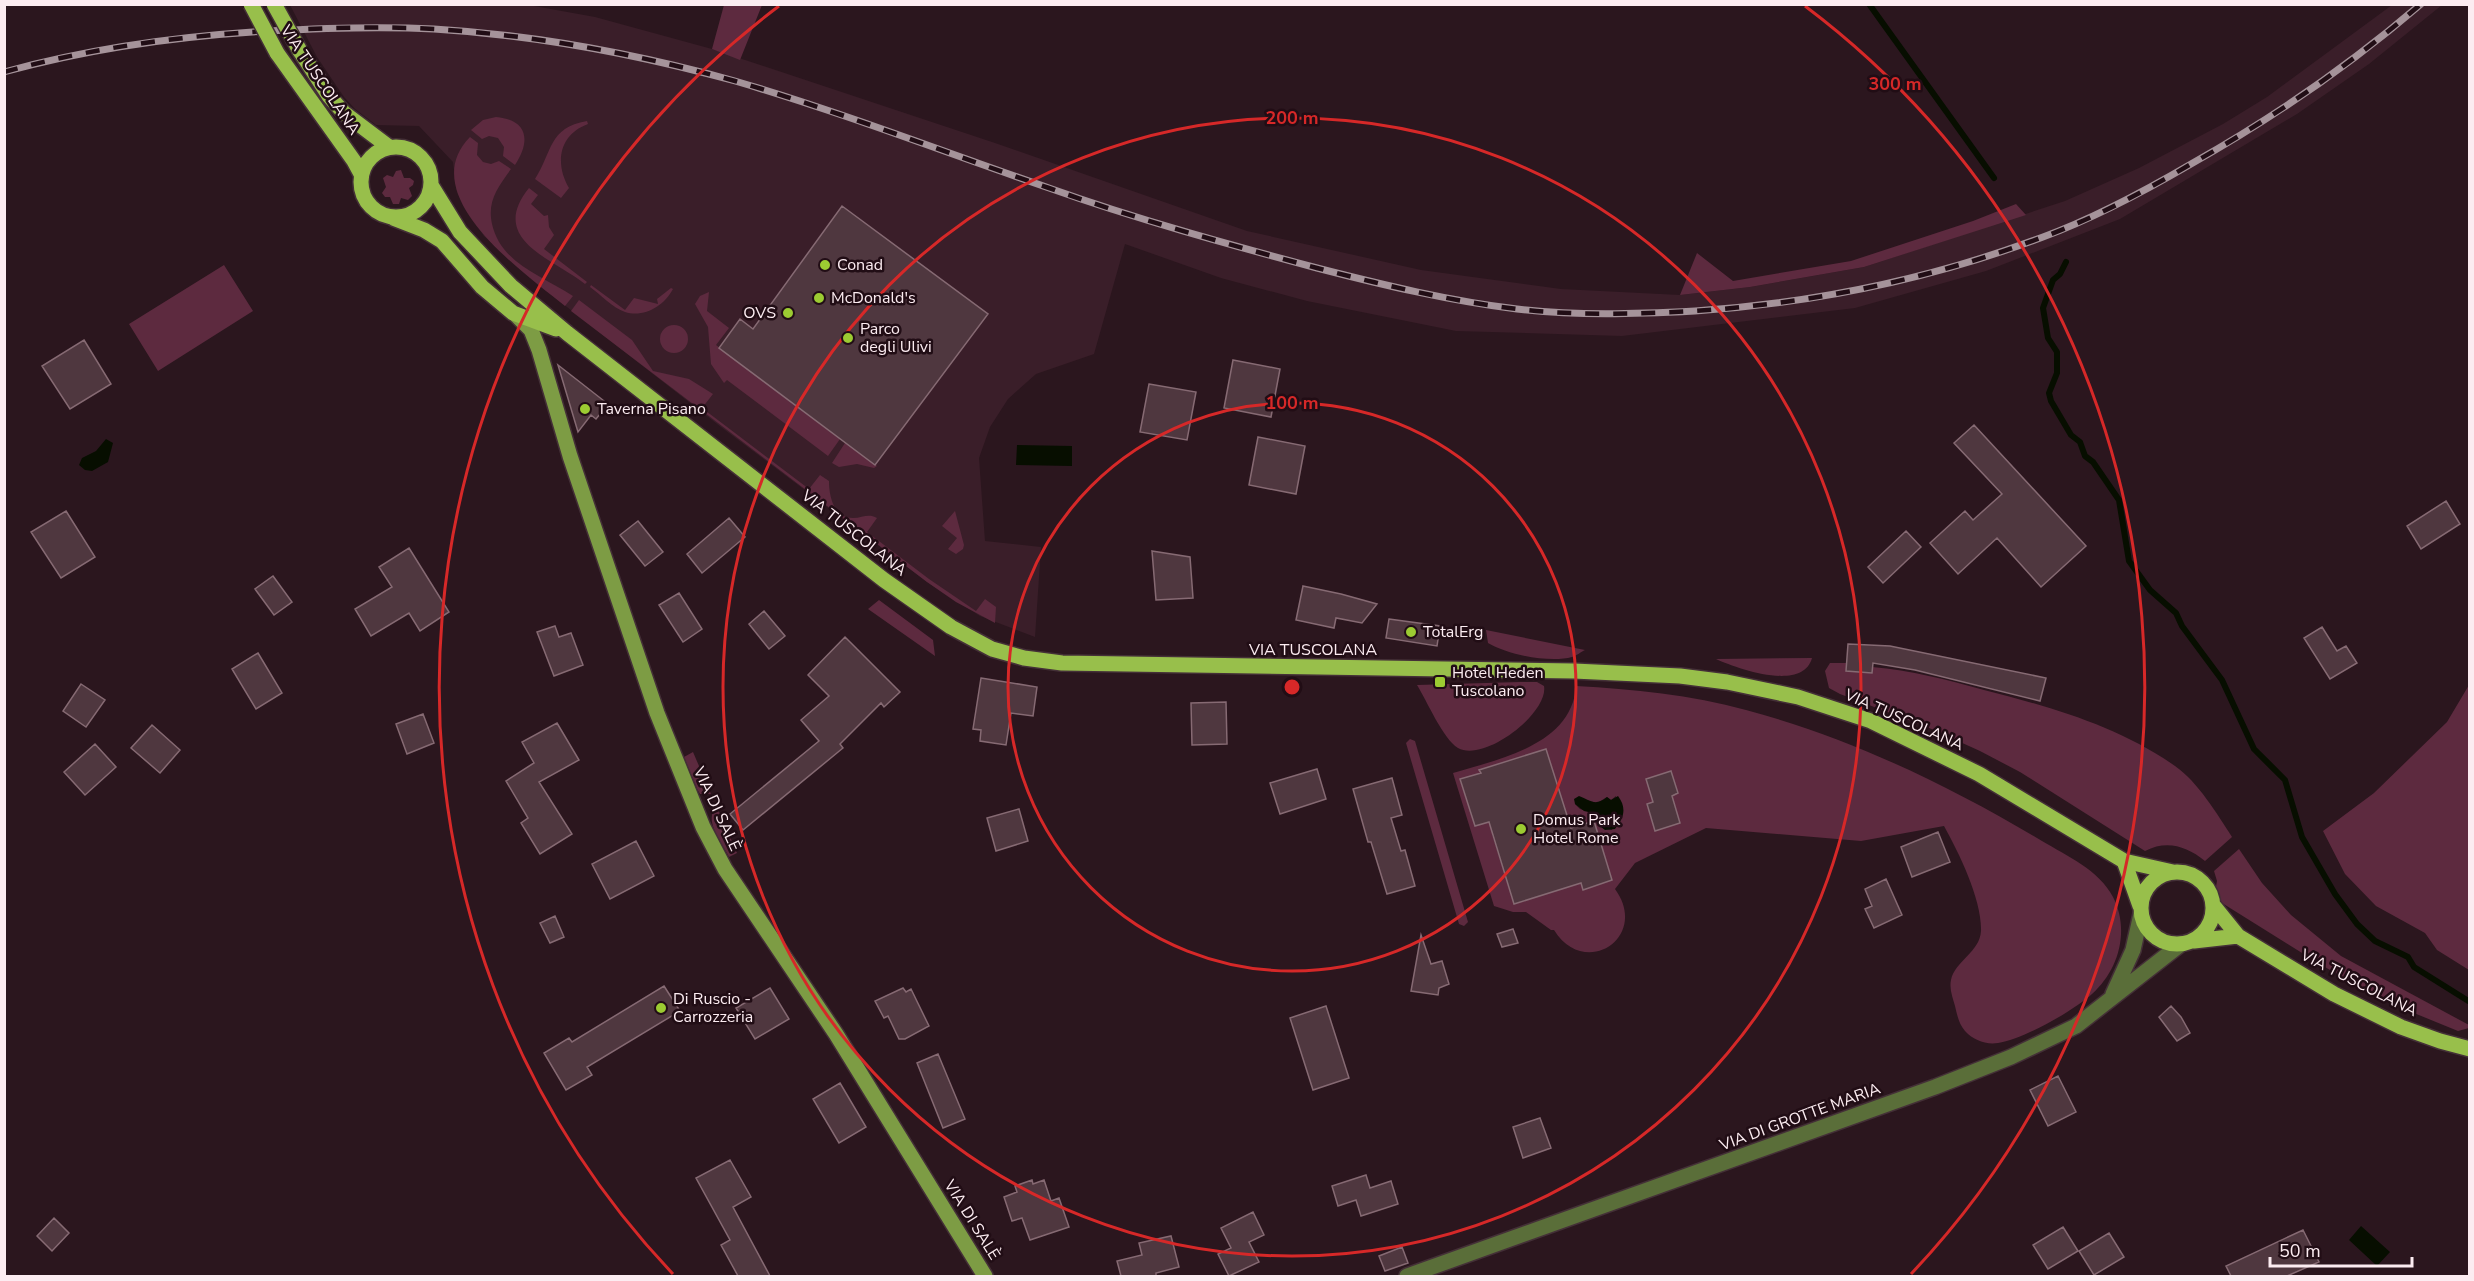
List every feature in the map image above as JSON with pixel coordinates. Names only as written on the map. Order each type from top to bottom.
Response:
[{"type":"main road","name":"VIA TUSCOLANA","points":[[251,4],[277,53],[354,160],[361,174]]},
{"type":"main road","name":"VIA TUSCOLANA","points":[[274,4],[324,89],[344,113],[389,147]]},
{"type":"main road","points":[[389,147],[406,148],[417,154],[425,162],[430,173],[431,185],[424,203],[407,215],[388,216],[377,212],[363,196],[361,174],[371,157],[389,147]]},
{"type":"main road","name":"VIA TUSCOLANA","points":[[431,185],[460,232],[486,262],[567,333],[884,580],[951,627],[1001,652],[1024,658],[1062,663],[1574,671],[1680,676],[1736,683],[1837,709],[1918,743],[2000,785],[2124,861],[2173,872]]},
{"type":"main road","name":"VIA TUSCOLANA","points":[[388,216],[424,230],[442,241],[482,287],[513,313],[567,333]]},
{"type":"main road","name":"VIA DI SALÈ","points":[[513,313],[531,330],[539,350],[570,456],[657,713],[703,826],[725,869],[836,1034],[986,1276]]},
{"type":"main road","points":[[2124,861],[2146,927],[2156,938],[2170,944],[2238,936]]},
{"type":"main road","points":[[2141,910],[2145,892],[2154,880],[2173,872],[2188,873],[2200,880],[2209,891],[2213,905],[2212,920],[2204,932],[2187,943]]},
{"type":"main road","name":"VIA TUSCOLANA","points":[[2213,905],[2238,936],[2334,994],[2401,1027],[2469,1049]]},
{"type":"street","points":[[2112,997],[2133,950],[2141,910]]},
{"type":"street","name":"VIA DI GROTTE MARIA","points":[[1407,1276],[1959,1078],[2070,1029],[2187,943]]},
{"type":"shaded area","points":[[523,4],[595,17],[712,49],[995,143],[1247,231],[1421,270],[1561,289],[1680,295],[1750,287],[1864,267],[2065,201],[2139,168],[2223,124],[2267,97],[2392,5],[2442,5],[2369,64],[2297,114],[2120,219],[1986,271],[1855,308],[1622,336],[1456,331],[1307,301],[1221,278],[1125,244],[1094,354],[1036,374],[1008,399],[990,427],[979,458],[985,541],[1041,547],[1035,637],[980,616],[927,582],[721,427],[540,286],[484,236],[457,192],[453,162],[419,126],[376,125],[344,97],[317,57],[290,5]]},
{"type":"shaded area","points":[[724,5],[762,5],[740,60],[712,49]]},
{"type":"shaded area","points":[[496,117],[515,122],[524,133],[523,148],[515,165],[503,156],[504,147],[498,138],[489,136],[482,139],[471,130],[483,120]]},
{"type":"shaded area","points":[[587,121],[588,124],[570,135],[562,151],[562,169],[569,188],[561,198],[535,179],[558,135],[574,124]]},
{"type":"shaded area","points":[[470,137],[478,143],[477,155],[483,162],[491,164],[499,161],[511,169],[492,201],[492,224],[497,238],[504,249],[525,268],[573,296],[565,306],[502,253],[481,231],[464,207],[455,183],[456,160]]},
{"type":"shaded area","points":[[401,170],[404,178],[414,181],[409,188],[412,196],[408,200],[401,198],[399,204],[393,204],[390,197],[385,197],[382,193],[386,187],[383,178],[387,175],[393,177],[396,171]]},
{"type":"shaded area","points":[[529,188],[538,195],[531,204],[544,216],[548,215],[549,227],[554,235],[544,249],[587,282],[585,284],[543,256],[520,235],[516,221],[518,206]]},
{"type":"shaded area","points":[[2016,204],[2026,215],[1864,267],[1750,287],[1680,295],[1697,253],[1733,281],[1851,261],[1973,221]]},
{"type":"shaded area","points":[[224,265],[253,311],[158,371],[129,324]]},
{"type":"shaded area","points":[[591,285],[625,310],[634,298],[658,304],[657,299],[671,288],[673,289],[664,301],[653,309],[632,313],[616,307],[590,287]]},
{"type":"shaded area","points":[[709,292],[707,311],[729,328],[716,345],[840,439],[828,456],[727,380],[724,383],[711,364],[708,327],[695,304],[700,296]]},
{"type":"shaded area","points":[[579,300],[632,340],[653,371],[689,379],[713,394],[702,408],[809,489],[820,475],[829,481],[834,506],[841,514],[853,518],[868,516],[877,518],[867,532],[929,579],[976,611],[985,599],[996,607],[995,623],[956,602],[927,582],[571,311]]},
{"type":"shaded area","points":[[674,325],[684,329],[688,339],[684,349],[674,353],[664,349],[660,339],[664,329]]},
{"type":"shaded area","points":[[106,439],[113,443],[108,462],[92,471],[85,470],[79,465],[82,458],[96,451]]},
{"type":"shaded area","points":[[845,443],[877,466],[874,468],[857,464],[839,467],[832,463]]},
{"type":"shaded area","points":[[1017,445],[1072,446],[1072,466],[1016,465]]},
{"type":"shaded area","points":[[955,511],[964,545],[963,549],[956,554],[948,549],[957,538],[942,526]]},
{"type":"shaded area","points":[[879,600],[933,640],[935,656],[868,609]]},
{"type":"shaded area","points":[[1486,630],[1585,650],[1563,659],[1529,657],[1488,643]]},
{"type":"shaded area","points":[[1812,658],[1806,668],[1796,674],[1783,676],[1754,672],[1716,659]]},
{"type":"shaded area","points":[[1830,663],[1847,663],[1847,671],[1872,673],[1872,667],[1901,670],[1943,679],[2034,703],[2107,729],[2131,740],[2175,766],[2192,781],[2232,837],[2205,861],[2176,846],[2161,846],[2145,851],[2020,772],[1980,751],[1829,688],[1825,671]]},
{"type":"shaded area","points":[[1537,682],[1544,686],[1543,697],[1526,721],[1513,733],[1498,742],[1469,751],[1458,748],[1447,737],[1417,685]]},
{"type":"shaded area","points":[[2469,685],[2469,970],[2437,950],[2425,933],[2376,906],[2345,874],[2323,831],[2374,793],[2447,722]]},
{"type":"shaded area","points":[[1576,686],[1640,691],[1704,700],[1785,721],[1899,765],[1972,801],[2072,858],[2100,879],[2113,897],[2121,923],[2119,949],[2115,961],[2101,984],[2084,1001],[2034,1030],[1998,1043],[1980,1041],[1968,1034],[1958,1019],[1951,993],[1951,980],[1957,967],[1972,951],[1980,938],[1980,919],[1969,877],[1944,826],[1861,841],[1706,828],[1635,863],[1615,889],[1624,907],[1625,923],[1619,936],[1609,946],[1596,952],[1582,951],[1567,945],[1554,930],[1526,912],[1513,912],[1494,906],[1453,773],[1511,755],[1530,746],[1547,736],[1562,723],[1571,706]],"holes":[[[1480,770],[1562,889],[1514,904],[1492,834],[1495,820],[1475,826],[1460,780],[1481,773]],[[1671,771],[1678,793],[1653,801],[1646,779]],[[1616,796],[1612,830],[1602,828],[1597,814],[1580,809],[1575,804],[1586,800],[1597,803],[1607,797],[1611,800]],[[1672,797],[1680,822],[1655,830],[1647,805]],[[1594,821],[1612,880],[1583,889],[1564,830]]]},
{"type":"shaded area","points":[[1410,739],[1415,741],[1468,922],[1464,926],[1459,924],[1406,743]]},
{"type":"shaded area","points":[[693,752],[711,794],[700,794],[697,789],[684,757]]},
{"type":"shaded area","points":[[1579,796],[1599,802],[1607,797],[1611,800],[1618,796],[1623,805],[1621,821],[1615,829],[1605,830],[1600,826],[1597,814],[1584,811],[1575,804],[1574,799]]},
{"type":"shaded area","points":[[717,807],[737,853],[729,857],[713,825],[713,812]]},
{"type":"shaded area","points":[[2239,849],[2262,883],[2291,915],[2341,956],[2469,1025],[2469,1028],[2458,1031],[2387,1002],[2323,966],[2214,898],[2217,881],[2214,871]]},
{"type":"shaded area","points":[[2361,1226],[2390,1252],[2377,1266],[2349,1240]]},
{"type":"building","name":"Parco degli Ulivi","points":[[842,206],[988,314],[875,465],[719,348],[740,319],[753,329]]},
{"type":"building","points":[[84,340],[111,384],[70,409],[42,366]]},
{"type":"building","points":[[1233,360],[1280,369],[1271,417],[1224,408]]},
{"type":"building","points":[[558,365],[608,404],[596,419],[591,415],[578,432]]},
{"type":"building","points":[[1149,384],[1196,392],[1187,440],[1140,432]]},
{"type":"building","points":[[1974,425],[2086,546],[2041,587],[1997,538],[1958,574],[1930,543],[1965,511],[1973,520],[2002,494],[1954,443]]},
{"type":"building","points":[[1258,437],[1305,446],[1296,494],[1249,485]]},
{"type":"building","points":[[2446,501],[2460,524],[2421,549],[2407,526]]},
{"type":"building","points":[[66,511],[95,557],[61,578],[31,532]]},
{"type":"building","points":[[729,518],[745,537],[702,573],[687,554]]},
{"type":"building","points":[[638,521],[663,552],[645,566],[620,535]]},
{"type":"building","points":[[1906,531],[1921,547],[1883,583],[1868,567]]},
{"type":"building","points":[[409,548],[449,612],[420,631],[409,613],[371,636],[355,609],[392,587],[379,567]]},
{"type":"building","points":[[1152,551],[1190,557],[1193,598],[1156,600]]},
{"type":"building","points":[[273,576],[292,602],[274,615],[255,589]]},
{"type":"building","points":[[1303,586],[1377,604],[1362,623],[1336,618],[1334,628],[1296,620]]},
{"type":"building","points":[[679,593],[702,629],[683,642],[659,605]]},
{"type":"building","points":[[764,611],[785,636],[769,649],[749,624]]},
{"type":"building","points":[[1389,619],[1440,626],[1437,646],[1386,638]]},
{"type":"building","points":[[555,626],[559,637],[571,633],[583,665],[554,676],[537,632]]},
{"type":"building","points":[[2322,627],[2337,651],[2346,646],[2357,663],[2330,679],[2304,638]]},
{"type":"building","points":[[845,637],[900,692],[884,707],[881,703],[840,744],[843,748],[743,830],[730,814],[819,741],[801,720],[829,696],[808,675]]},
{"type":"building","points":[[1848,644],[1890,646],[2046,678],[2040,701],[1915,670],[1873,663],[1872,673],[1846,671]]},
{"type":"building","points":[[258,653],[282,693],[256,709],[232,669]]},
{"type":"building","points":[[981,678],[1037,687],[1033,716],[1011,713],[1006,745],[980,741],[981,730],[973,729]]},
{"type":"building","points":[[81,684],[105,700],[86,727],[63,711]]},
{"type":"building","points":[[1226,702],[1227,744],[1192,745],[1191,703]]},
{"type":"building","points":[[423,714],[434,743],[407,754],[396,724]]},
{"type":"building","points":[[557,723],[579,760],[539,782],[572,834],[540,854],[521,823],[528,818],[506,781],[534,763],[522,742]]},
{"type":"building","points":[[152,725],[180,750],[160,773],[131,748]]},
{"type":"building","points":[[95,744],[116,767],[85,795],[64,772]]},
{"type":"building","name":"Domus Park Hotel Rome","points":[[1546,749],[1571,828],[1594,821],[1612,880],[1583,890],[1581,883],[1514,904],[1489,822],[1475,826],[1460,779],[1481,773],[1479,770]]},
{"type":"building","points":[[1317,769],[1326,799],[1280,814],[1270,783]]},
{"type":"building","points":[[1671,771],[1678,793],[1672,796],[1680,823],[1655,831],[1647,804],[1653,802],[1646,779]]},
{"type":"building","points":[[1392,778],[1402,815],[1391,818],[1401,851],[1405,850],[1415,886],[1387,894],[1371,842],[1368,842],[1353,789]]},
{"type":"building","points":[[1019,809],[1028,841],[996,851],[987,818]]},
{"type":"building","points":[[1938,832],[1950,862],[1912,877],[1901,847]]},
{"type":"building","points":[[636,841],[654,876],[610,899],[592,864]]},
{"type":"building","points":[[1886,879],[1902,915],[1874,928],[1865,909],[1872,906],[1865,889]]},
{"type":"building","points":[[555,916],[564,937],[550,943],[540,923]]},
{"type":"building","points":[[1513,929],[1518,943],[1502,947],[1497,934]]},
{"type":"building","points":[[1421,935],[1431,964],[1442,961],[1449,984],[1439,988],[1438,995],[1411,991]]},
{"type":"building","points":[[664,986],[680,1011],[587,1067],[592,1075],[566,1090],[544,1053],[569,1038],[572,1042]]},
{"type":"building","points":[[770,988],[789,1019],[755,1039],[736,1008]]},
{"type":"building","points":[[903,988],[906,992],[911,989],[929,1026],[905,1039],[899,1039],[888,1016],[884,1018],[875,1001]]},
{"type":"building","points":[[1326,1006],[1349,1078],[1313,1090],[1290,1018]]},
{"type":"building","points":[[2171,1006],[2181,1017],[2190,1033],[2177,1041],[2159,1017]]},
{"type":"building","points":[[938,1054],[965,1119],[943,1128],[917,1063]]},
{"type":"building","points":[[2058,1076],[2076,1112],[2048,1126],[2030,1090]]},
{"type":"building","points":[[840,1083],[866,1127],[839,1143],[813,1099]]},
{"type":"building","points":[[1540,1118],[1551,1148],[1523,1158],[1513,1127]]},
{"type":"building","points":[[730,1160],[751,1197],[733,1207],[770,1276],[738,1276],[721,1245],[730,1240],[696,1178]]},
{"type":"building","points":[[1366,1175],[1370,1188],[1391,1181],[1398,1204],[1361,1216],[1356,1200],[1338,1206],[1332,1186]]},
{"type":"building","points":[[1032,1180],[1033,1184],[1044,1180],[1051,1201],[1059,1198],[1069,1227],[1030,1240],[1022,1218],[1012,1221],[1004,1197],[1017,1192],[1015,1186]]},
{"type":"building","points":[[1253,1212],[1264,1235],[1249,1242],[1259,1262],[1229,1276],[1218,1254],[1231,1248],[1221,1228]]},
{"type":"building","points":[[54,1218],[69,1233],[52,1251],[37,1236]]},
{"type":"building","points":[[2063,1227],[2078,1251],[2048,1269],[2033,1245]]},
{"type":"building","points":[[2303,1230],[2319,1262],[2287,1276],[2231,1276],[2226,1266]]},
{"type":"building","points":[[2109,1233],[2124,1257],[2094,1275],[2079,1251]]},
{"type":"building","points":[[1171,1236],[1179,1267],[1156,1273],[1156,1276],[1121,1276],[1117,1261],[1142,1255],[1139,1243]]},
{"type":"building","points":[[1402,1247],[1408,1263],[1385,1271],[1379,1256]]},
{"type":"waterway","points":[[1869,4],[1994,178]]},
{"type":"waterway","points":[[2066,262],[2060,274],[2053,280],[2043,308],[2048,338],[2057,352],[2057,373],[2049,393],[2051,401],[2071,435],[2080,442],[2085,456],[2093,462],[2119,500],[2129,561],[2150,590],[2176,613],[2182,626],[2222,680],[2254,749],[2285,780],[2302,837],[2335,894],[2357,924],[2375,941],[2408,957],[2414,967],[2470,1002]]},
{"type":"railway","points":[[4,72],[69,56],[135,44],[268,31],[413,28],[548,41],[661,62],[735,81],[853,119],[1115,210],[1317,268],[1442,297],[1492,306],[1584,314],[1651,313],[1784,302],[1872,287],[1958,265],[2062,230],[2137,194],[2252,128],[2339,69],[2421,4]]},
{"type":"place","name":"Conad","points":[[825,265]]},
{"type":"place","name":"McDonald's","points":[[819,298]]},
{"type":"place","name":"OVS","points":[[788,313]]},
{"type":"place","name":"Parco degli Ulivi","points":[[848,338]]},
{"type":"place","name":"Taverna Pisano","points":[[585,409]]},
{"type":"place","name":"TotalErg","points":[[1411,632]]},
{"type":"place","name":"Hotel Heden Tuscolano","points":[[1440,682]]},
{"type":"place","name":"Domus Park Hotel Rome","points":[[1521,829]]},
{"type":"place","name":"Di Ruscio - Carrozzeria","points":[[661,1008]]}]
